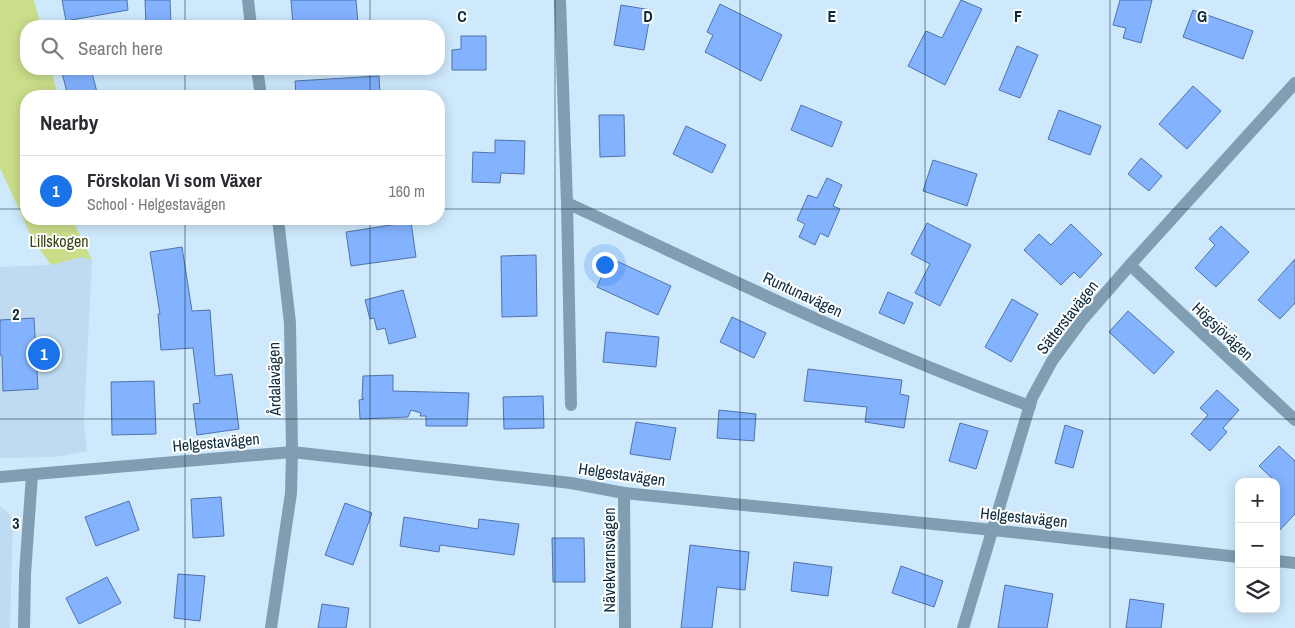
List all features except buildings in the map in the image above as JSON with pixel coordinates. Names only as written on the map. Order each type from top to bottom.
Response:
[{"type":"street","points":[[248,0],[250,20]]},
{"type":"street","points":[[560,0],[571,405]]},
{"type":"street","points":[[258,75],[260,90]]},
{"type":"street","name":"Sätterstavägen","points":[[962,628],[1032,398],[1052,361],[1083,319],[1130,265],[1295,82]]},
{"type":"street","name":"Runtunavägen","points":[[567,203],[822,322],[1030,406]]},
{"type":"street","name":"Årdalavägen","points":[[271,628],[290,493],[292,452],[290,323],[279,225]]},
{"type":"street","name":"Högsjövägen","points":[[1130,265],[1295,420]]},
{"type":"street","name":"Helgestavägen","points":[[0,477],[292,452],[571,483],[624,493],[1235,557]]},
{"type":"street","points":[[24,628],[25,574],[32,475]]},
{"type":"street","name":"Nävekvarnsvägen","points":[[624,493],[626,628]]},
{"type":"street","points":[[1280,561],[1295,563]]},
{"type":"shaded area","points":[[83,257],[92,260],[84,420],[87,451],[55,457],[0,458],[0,267],[51,265]]},
{"type":"shaded area","points":[[0,506],[13,518],[10,628],[0,628]]},
{"type":"green space","name":"Lillskogen","points":[[0,0],[34,0],[39,20],[20,20],[20,75],[53,75],[56,90],[20,90],[20,212],[0,168]]},
{"type":"green space","name":"Lillskogen","points":[[26,225],[75,225],[92,260],[82,257],[51,265],[33,240]]},
{"type":"place","name":"Förskolan Vi som Växer","points":[[44,354]]}]
